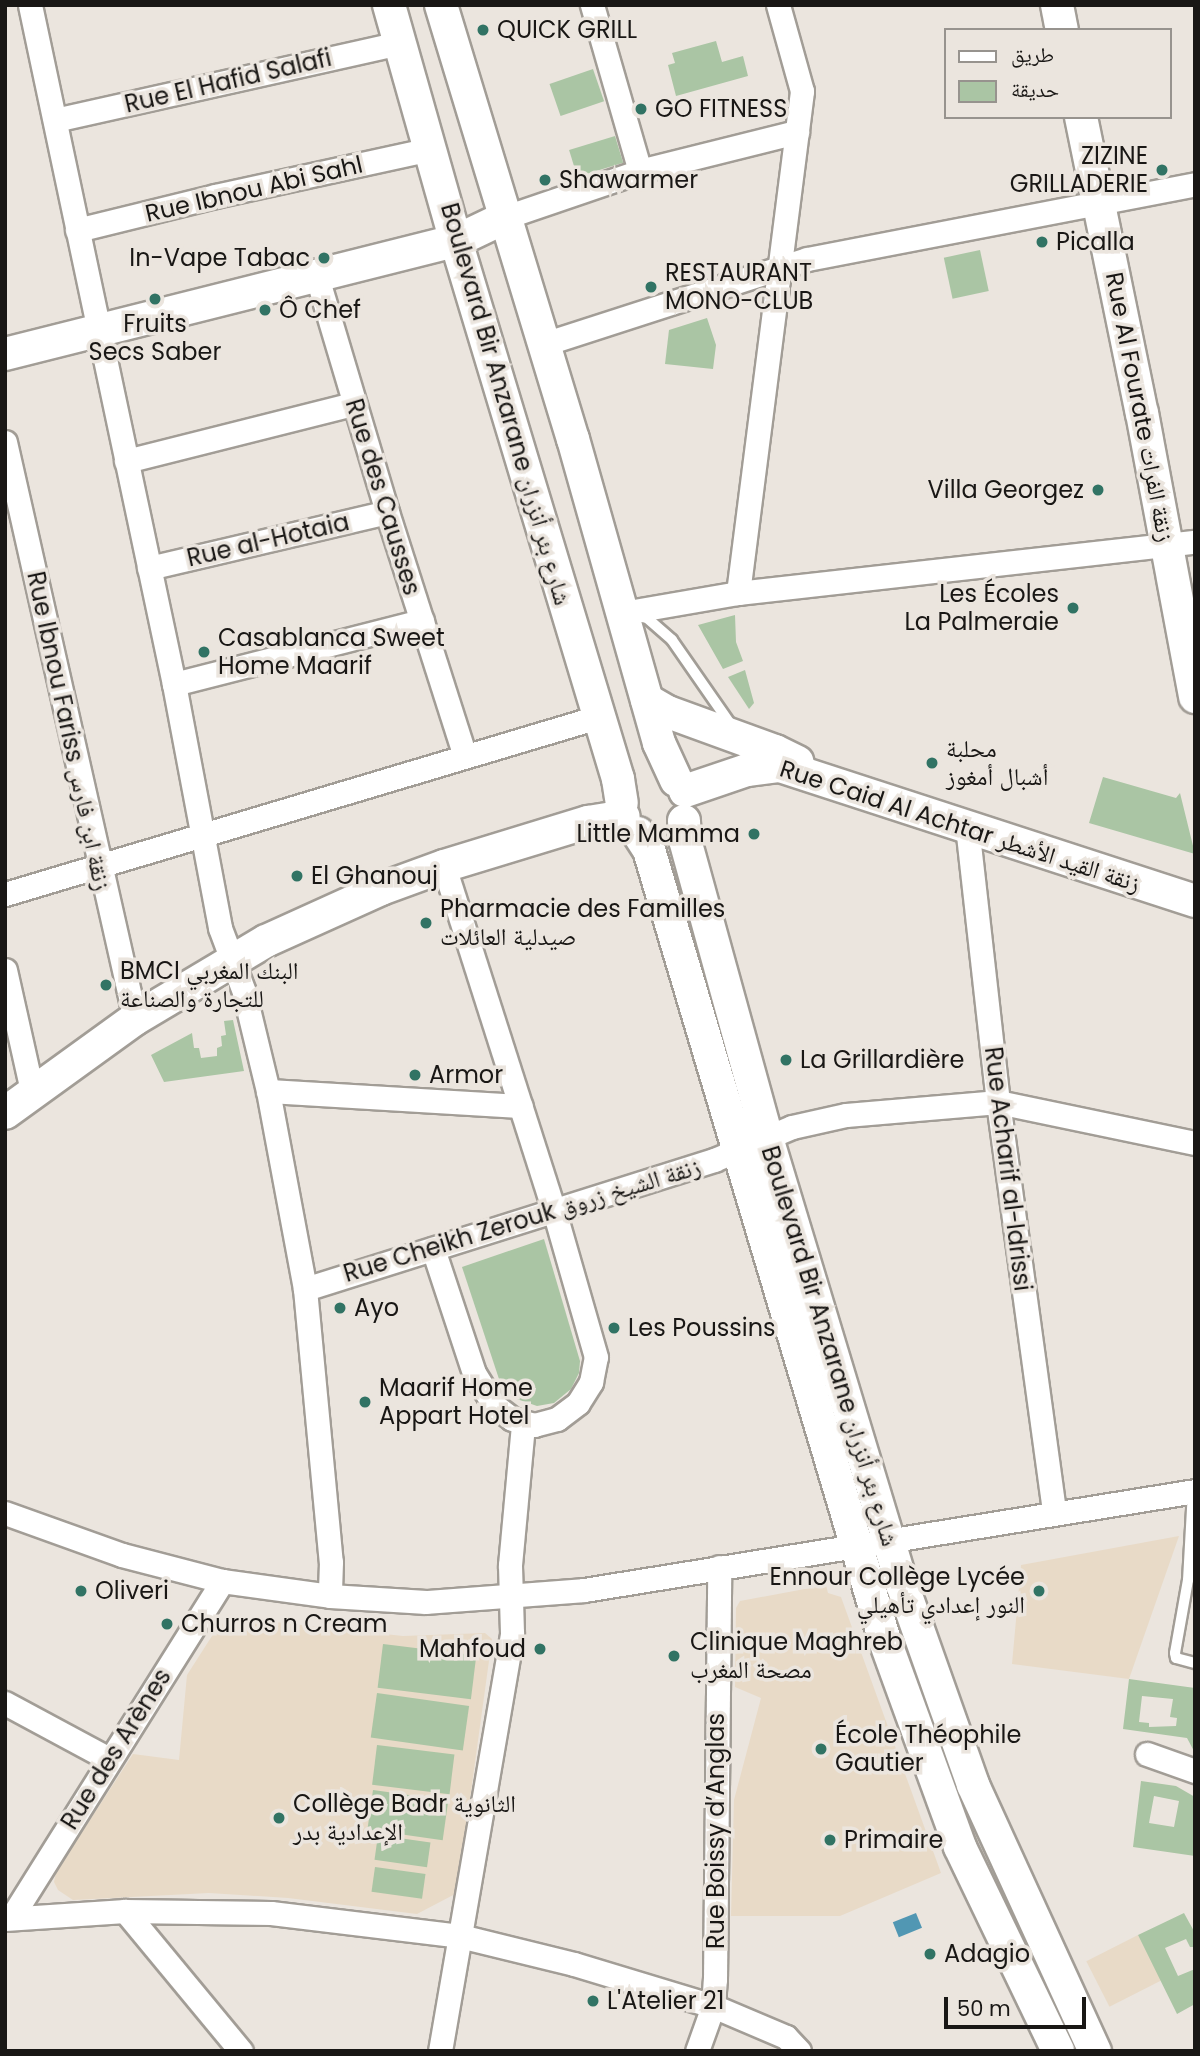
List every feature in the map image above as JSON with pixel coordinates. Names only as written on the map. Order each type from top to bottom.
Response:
[{"type":"main road","name":"Boulevard Bir Anzarane شارع بئر أنزران","points":[[389,5],[456,241],[628,817],[649,850],[855,1547],[950,1823],[1058,2051]]},
{"type":"main road","name":"Boulevard Bir Anzarane شارع بئر أنزران","points":[[440,5],[544,344],[664,757],[682,797],[685,840],[767,1138],[888,1542],[973,1785],[1095,2051]]},
{"type":"main road","points":[[1057,5],[1062,28]]},
{"type":"main road","name":"Rue Al Fourate زنقة الفرات","points":[[1081,119],[1180,544],[1195,696]]},
{"type":"main road","points":[[5,354],[456,241],[506,217]]},
{"type":"main road","points":[[647,701],[668,712],[795,760],[804,772]]},
{"type":"main road","name":"Rue Caid Al Achtar زنقة القيد الأشطر","points":[[682,797],[762,766],[780,766],[1195,901]]},
{"type":"main road","points":[[659,772],[682,797],[677,830],[664,836],[653,838],[628,817],[626,789],[642,775],[659,772]]},
{"type":"main road","points":[[5,1113],[135,1019],[231,959],[382,889],[444,866],[588,822],[628,817]]},
{"type":"street","points":[[592,5],[640,172]]},
{"type":"street","points":[[738,593],[802,91],[778,5]]},
{"type":"street","points":[[38,7],[55,120],[97,331],[174,684],[220,928],[244,992],[268,1091],[305,1289],[331,1562],[330,1596]]},
{"type":"street","name":"Rue El Hafid Salafi","points":[[55,120],[400,43]]},
{"type":"street","points":[[506,217],[640,172],[797,132]]},
{"type":"street","name":"Rue Ibnou Abi Sahl","points":[[77,230],[215,196],[431,149]]},
{"type":"street","points":[[544,344],[781,266],[1195,184]]},
{"type":"street","name":"Rue des Causses","points":[[317,277],[387,512],[465,756]]},
{"type":"street","points":[[126,461],[354,404]]},
{"type":"street","name":"Rue Ibnou Fariss زنقة ابن فارس","points":[[5,442],[135,1019]]},
{"type":"street","name":"Rue al-Hotaia","points":[[149,568],[387,512]]},
{"type":"street","points":[[622,615],[738,593],[1180,544]]},
{"type":"street","points":[[174,684],[422,621]]},
{"type":"street","points":[[5,894],[598,717]]},
{"type":"street","name":"Rue Acharif al-Idrissi","points":[[967,826],[998,1102],[1054,1513]]},
{"type":"street","points":[[433,1249],[478,1380],[495,1406],[523,1424],[534,1425],[557,1419],[579,1403],[589,1389],[597,1362],[554,1211],[444,866]]},
{"type":"street","points":[[5,970],[32,1091]]},
{"type":"street","points":[[268,1091],[521,1106]]},
{"type":"street","name":"Rue Cheikh Zerouk زنقة الشيخ زروق","points":[[305,1289],[738,1150],[792,1127],[846,1115],[998,1102],[1195,1143]]},
{"type":"street","points":[[440,2051],[512,1633],[510,1566],[523,1424]]},
{"type":"street","points":[[5,1513],[121,1555],[222,1581],[330,1596],[426,1602],[512,1598],[584,1590],[1194,1491]]},
{"type":"street","name":"Rue Boissy d’Anglas","points":[[697,2051],[713,2006],[719,1567]]},
{"type":"street","name":"Rue des Arènes","points":[[8,1919],[222,1581]]},
{"type":"street","points":[[5,1703],[109,1759]]},
{"type":"street","points":[[1147,1754],[1195,1771]]},
{"type":"street","points":[[8,1919],[125,1911],[285,1914],[460,1936],[574,1964],[713,2006],[786,2037],[799,2051]]},
{"type":"street","points":[[125,1911],[241,2051]]},
{"type":"lane","points":[[622,615],[647,618],[672,640],[740,737]]},
{"type":"lane","points":[[1194,1491],[1188,1580],[1175,1656],[1195,1663]]},
{"type":"shaded area","points":[[1179,1536],[1129,1679],[1012,1664],[1021,1565]]},
{"type":"shaded area","name":"École Théophile Gautier","points":[[826,1585],[828,1593],[841,1597],[941,1873],[840,1916],[731,1916],[734,1800],[761,1698],[735,1687],[736,1608],[740,1601]]},
{"type":"shaded area","name":"Collège Badr الثانوية الإعدادية بدر","points":[[237,1618],[403,1636],[485,1633],[492,1639],[457,1893],[417,1914],[288,1898],[209,1893],[73,1900],[58,1890],[54,1882],[56,1872],[133,1754],[179,1760],[187,1675],[219,1625]]},
{"type":"shaded area","points":[[1138,1935],[1161,1980],[1109,2007],[1086,1961]]},
{"type":"green space","points":[[716,41],[722,62],[743,56],[748,76],[676,96],[668,65],[675,63],[672,53]]},
{"type":"green space","points":[[593,69],[604,101],[561,116],[550,84]]},
{"type":"green space","points":[[615,136],[623,163],[577,177],[569,150]]},
{"type":"green space","points":[[980,250],[989,291],[953,299],[944,258]]},
{"type":"green space","points":[[707,318],[716,345],[713,369],[665,364],[669,330]]},
{"type":"green space","points":[[735,615],[736,642],[743,661],[723,669],[698,625]]},
{"type":"green space","points":[[745,670],[754,703],[749,709],[728,677]]},
{"type":"green space","points":[[1103,777],[1176,798],[1180,793],[1195,854],[1089,823]]},
{"type":"green space","points":[[233,1020],[244,1071],[164,1082],[151,1055],[192,1033],[194,1048],[199,1048],[201,1058],[217,1056],[217,1048],[222,1046],[221,1036],[226,1035],[224,1021]]},
{"type":"green space","points":[[544,1239],[580,1361],[579,1373],[571,1389],[554,1403],[537,1406],[514,1398],[499,1379],[462,1267]]},
{"type":"green space","points":[[383,1644],[476,1655],[471,1699],[378,1688]]},
{"type":"green space","points":[[1129,1679],[1195,1688],[1195,1753],[1187,1738],[1123,1729]],"holes":[[[1142,1696],[1173,1699],[1170,1717],[1177,1718],[1176,1726],[1149,1727],[1149,1723],[1139,1722]]]},
{"type":"green space","points":[[377,1693],[469,1706],[463,1751],[371,1738]]},
{"type":"green space","points":[[377,1745],[454,1755],[450,1794],[372,1785]]},
{"type":"green space","points":[[1141,1781],[1176,1786],[1195,1797],[1195,1856],[1133,1847]],"holes":[[[1154,1796],[1179,1801],[1174,1827],[1149,1823]]]},
{"type":"green space","points":[[373,1790],[448,1801],[443,1840],[367,1830]]},
{"type":"green space","points":[[378,1835],[430,1842],[427,1867],[375,1860]]},
{"type":"green space","points":[[375,1867],[426,1874],[422,1899],[372,1892]]},
{"type":"green space","points":[[1184,1913],[1195,1933],[1195,1947],[1190,1947],[1186,1939],[1165,1948],[1178,1976],[1195,1969],[1195,2004],[1177,2014],[1138,1935]]},
{"type":"water","points":[[916,1913],[922,1928],[899,1937],[893,1922]]},
{"type":"place","name":"QUICK GRILL","points":[[483,30]]},
{"type":"place","name":"GO FITNESS","points":[[641,109]]},
{"type":"place","name":"ZIZINE GRILLADERIE","points":[[1162,170]]},
{"type":"place","name":"Shawarmer","points":[[545,180]]},
{"type":"place","name":"Picalla","points":[[1042,242]]},
{"type":"place","name":"In-Vape Tabac","points":[[324,258]]},
{"type":"place","name":"RESTAURANT MONO-CLUB","points":[[651,287]]},
{"type":"place","name":"Fruits Secs Saber","points":[[155,299]]},
{"type":"place","name":"Ô Chef","points":[[265,310]]},
{"type":"place","name":"Villa Georgez","points":[[1098,490]]},
{"type":"place","name":"Les Écoles La Palmeraie","points":[[1073,608]]},
{"type":"place","name":"Casablanca Sweet Home Maarif","points":[[204,652]]},
{"type":"place","name":"محلبة أشبال أمغوز","points":[[932,763]]},
{"type":"place","name":"Little Mamma","points":[[754,834]]},
{"type":"place","name":"El Ghanouj","points":[[297,876]]},
{"type":"place","name":"Pharmacie des Familles صيدلية العائلات","points":[[426,923]]},
{"type":"place","name":"BMCI البنك المغربي للتجارة والصناعة","points":[[106,985]]},
{"type":"place","name":"La Grillardière","points":[[786,1060]]},
{"type":"place","name":"Armor","points":[[415,1075]]},
{"type":"place","name":"Ayo","points":[[340,1308]]},
{"type":"place","name":"Les Poussins","points":[[614,1328]]},
{"type":"place","name":"Maarif Home Appart Hotel","points":[[365,1402]]},
{"type":"place","name":"Oliveri","points":[[81,1591]]},
{"type":"place","name":"Ennour Collège Lycée النور إعدادي تأهيلي","points":[[1039,1591]]},
{"type":"place","name":"Churros n Cream","points":[[167,1624]]},
{"type":"place","name":"Mahfoud","points":[[540,1649]]},
{"type":"place","name":"Clinique Maghreb مصحة المغرب","points":[[674,1656]]},
{"type":"place","name":"École Théophile Gautier","points":[[821,1749]]},
{"type":"place","name":"Collège Badr الثانوية الإعدادية بدر","points":[[279,1818]]},
{"type":"place","name":"Primaire","points":[[830,1840]]},
{"type":"place","name":"Adagio","points":[[930,1954]]},
{"type":"place","name":"L'Atelier 21","points":[[593,2001]]}]
